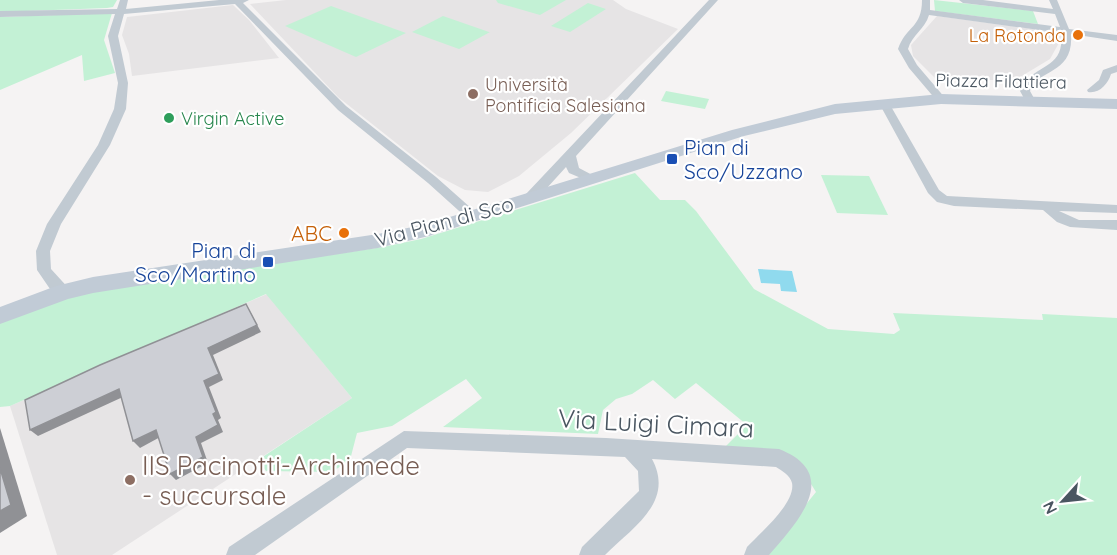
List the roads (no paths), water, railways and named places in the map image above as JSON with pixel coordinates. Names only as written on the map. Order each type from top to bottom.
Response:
[{"type":"street","points":[[531,197],[714,0]]},
{"type":"street","points":[[926,0],[927,12],[921,26],[905,42],[903,49],[913,66],[941,99]]},
{"type":"street","points":[[963,0],[1058,12]]},
{"type":"street","points":[[1030,100],[1026,93],[1027,85],[1060,60],[1067,44],[1067,30],[1053,0]]},
{"type":"street","points":[[0,14],[122,5],[242,1],[342,108],[473,216]]},
{"type":"street","points":[[64,292],[55,285],[44,270],[43,251],[54,224],[104,146],[120,109],[123,83],[113,36],[122,5]]},
{"type":"street","points":[[927,12],[1117,38]]},
{"type":"street","points":[[1092,90],[1104,81],[1107,72],[1117,68]]},
{"type":"street","name":"Piazza Filattiera","points":[[884,103],[941,99],[1117,104]]},
{"type":"street","points":[[884,103],[934,193],[942,199],[954,202],[1117,209]]},
{"type":"street","name":"Via Pian di Sco","points":[[0,316],[64,292],[138,277],[378,241],[429,230],[776,122],[835,109],[884,103]]},
{"type":"street","points":[[569,154],[573,170],[592,178]]},
{"type":"street","points":[[1047,206],[1057,217],[1067,222],[1117,225]]},
{"type":"street","name":"Via Luigi Cimara","points":[[237,555],[404,439],[759,455],[779,458],[788,462],[802,480],[803,495],[796,507],[755,555]]},
{"type":"street","points":[[590,555],[644,503],[650,493],[651,481],[647,468],[630,449]]},
{"type":"water","points":[[758,269],[792,271],[797,292],[781,291],[780,284],[761,283]]},
{"type":"place","name":"La Rotonda","points":[[1078,35]]},
{"type":"place","name":"Università Pontificia Salesiana","points":[[473,94]]},
{"type":"place","name":"Virgin Active","points":[[169,118]]},
{"type":"place","name":"Pian di Sco/Uzzano","points":[[672,159]]},
{"type":"place","name":"ABC","points":[[344,233]]},
{"type":"place","name":"Pian di Sco/Martino","points":[[268,262]]},
{"type":"place","name":"IIS Pacinotti-Archimede - succursale","points":[[130,480]]}]
